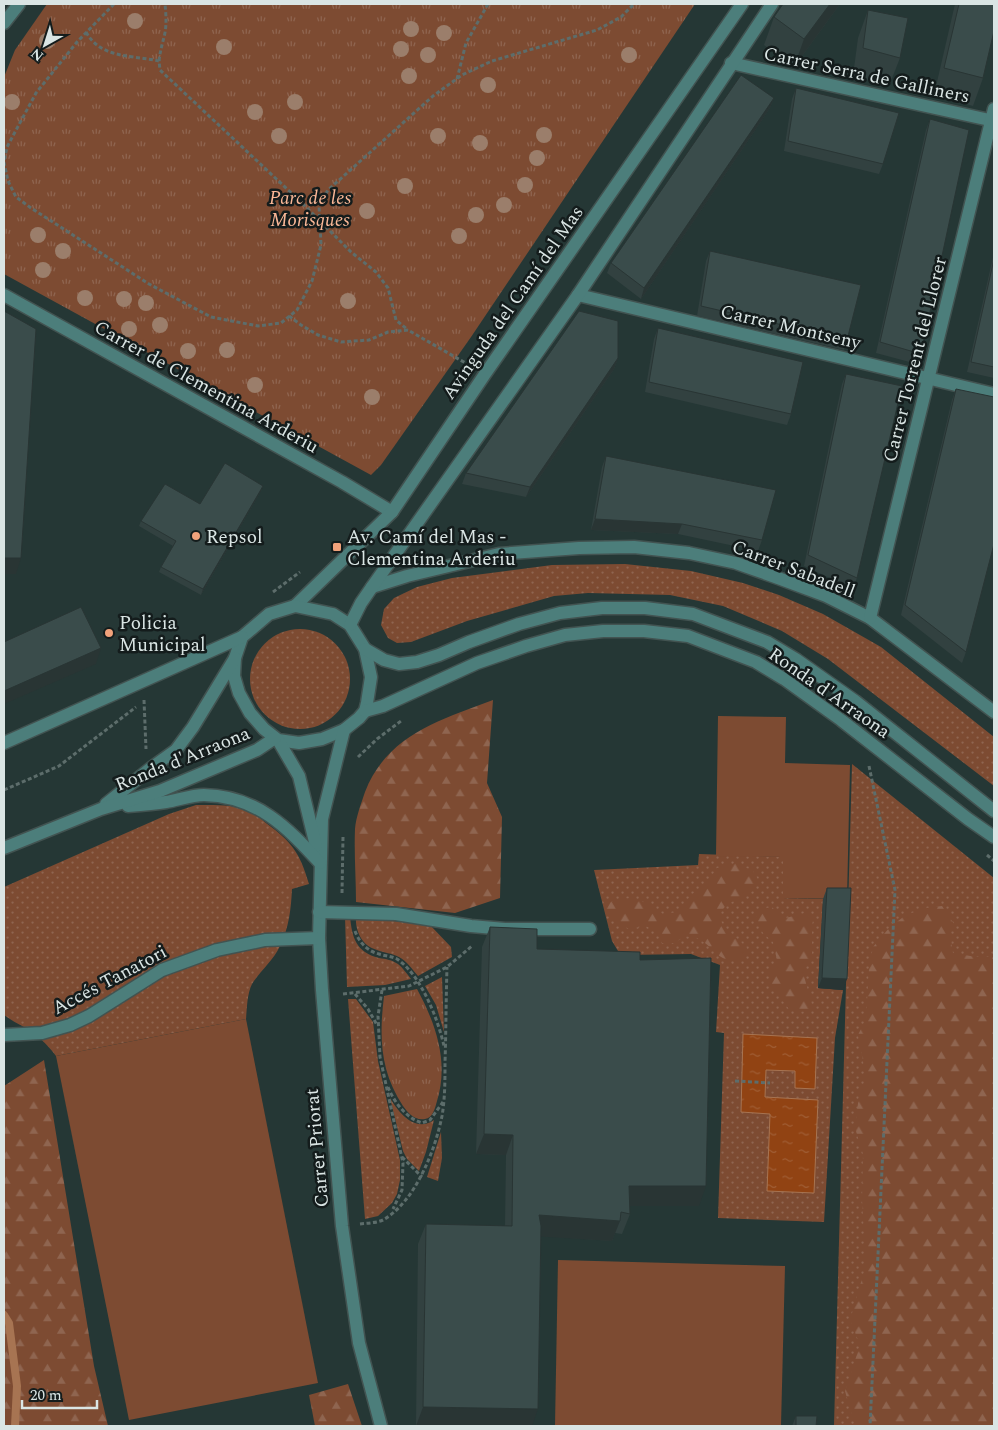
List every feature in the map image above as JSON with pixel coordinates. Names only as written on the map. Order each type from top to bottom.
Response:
[{"type":"street","points":[[4,23],[19,4]]},
{"type":"street","name":"Avinguda del Camí del Mas","points":[[296,606],[392,512],[485,374],[742,4]]},
{"type":"street","points":[[350,625],[361,603],[578,295],[772,4]]},
{"type":"street","name":"Carrer Serra de Galliners","points":[[731,63],[993,117]]},
{"type":"street","name":"Carrer Torrent del Llorer","points":[[870,618],[993,117]]},
{"type":"street","name":"Carrer de Clementina Arderiu","points":[[4,295],[342,482],[392,512]]},
{"type":"street","name":"Carrer Montseny","points":[[578,295],[994,394]]},
{"type":"street","name":"Carrer Sabadell","points":[[372,587],[407,576],[500,554],[579,548],[634,548],[689,553],[736,564],[826,596],[870,618],[994,712]]},
{"type":"street","points":[[4,744],[242,637],[269,614],[296,606],[333,614],[350,625],[365,649],[371,677],[365,711],[344,730],[322,740],[299,743],[277,739],[264,729],[250,713],[238,692],[234,676],[235,658],[242,637]]},
{"type":"street","name":"Ronda d'Arraona","points":[[365,649],[384,660],[399,664],[416,662],[477,639],[560,613],[602,608],[645,608],[693,614],[767,642],[797,660],[854,701],[994,811]]},
{"type":"street","name":"Ronda d'Arraona","points":[[365,711],[383,706],[478,663],[565,636],[603,631],[644,631],[688,636],[756,662],[784,679],[841,720],[994,837]]},
{"type":"street","name":"Ronda d'Arraona","points":[[100,809],[176,750],[193,727],[235,658]]},
{"type":"street","name":"Carrer Priorat","points":[[344,730],[322,819],[319,938],[342,1226],[359,1343],[381,1426]]},
{"type":"street","name":"Ronda d'Arraona","points":[[4,848],[100,809],[160,791],[257,750],[277,739]]},
{"type":"street","name":"Carrer Priorat","points":[[277,739],[299,776],[320,863]]},
{"type":"street","name":"Ronda d'Arraona","points":[[100,809],[165,802],[203,795],[240,800],[269,814],[294,834],[320,863]]},
{"type":"street","points":[[319,912],[396,914],[494,928],[590,929]]},
{"type":"street","name":"Accés Tanatori","points":[[4,1035],[42,1033],[70,1025],[89,1016],[162,970],[217,950],[265,940],[319,938]]},
{"type":"path","points":[[114,4],[86,32],[36,93],[7,147],[4,162],[8,181],[16,197],[149,284],[211,317],[258,326],[281,323],[290,316],[297,310],[312,281],[321,245],[319,205],[328,190],[433,96],[456,79],[492,61],[597,30],[620,17],[634,4]]},
{"type":"path","points":[[165,4],[165,36],[160,48],[160,70],[351,252],[376,272],[388,288],[396,320],[408,330],[485,374]]},
{"type":"path","points":[[456,79],[466,43],[488,4]]},
{"type":"path","points":[[86,32],[91,41],[105,51],[159,61]]},
{"type":"path","points":[[290,316],[318,335],[341,342],[369,340],[388,332],[408,330]]},
{"type":"path","points":[[4,790],[59,766],[144,701],[146,755]]},
{"type":"path","points":[[355,761],[377,739],[404,718]]},
{"type":"path","points":[[870,1426],[895,890],[868,761],[875,767]]},
{"type":"path","points":[[320,894],[342,894],[343,836]]},
{"type":"path","points":[[984,852],[994,861]]},
{"type":"path","points":[[352,912],[353,928],[361,943],[374,953],[396,959],[406,968],[417,983],[435,1014],[445,1051]]},
{"type":"path","points":[[343,994],[409,986],[417,983],[447,967],[494,928]]},
{"type":"path","points":[[360,1224],[382,1220],[402,1203],[422,1177],[435,1142],[442,1115],[443,1102],[447,967]]},
{"type":"path","points":[[382,990],[378,1025],[384,1078],[402,1157],[404,1176],[398,1201],[390,1214]]},
{"type":"path","points":[[354,993],[368,1009],[378,1025]]},
{"type":"path","points":[[384,1078],[402,1109],[416,1121],[422,1123],[430,1120],[443,1102]]},
{"type":"path","points":[[735,1081],[770,1083]]},
{"type":"path","points":[[402,1157],[422,1177]]},
{"type":"green space","name":"Parc de les Morisques","points":[[47,4],[695,4],[471,337],[381,465],[371,475],[4,274],[4,77],[15,50]]},
{"type":"green space","points":[[625,564],[691,571],[743,583],[779,595],[823,614],[881,647],[994,737],[994,786],[828,659],[782,631],[723,606],[670,595],[588,593],[554,596],[467,621],[411,642],[397,643],[388,638],[381,625],[384,609],[394,598],[417,587],[452,578],[552,565]]},
{"type":"green space","points":[[300,629],[319,633],[336,643],[346,660],[350,679],[346,698],[336,715],[319,725],[300,729],[281,725],[264,715],[254,698],[250,679],[254,660],[264,643],[281,633]]},
{"type":"green space","points":[[493,700],[487,783],[502,817],[500,898],[455,913],[356,902],[355,829],[365,792],[375,773],[387,756],[417,732]]},
{"type":"green space","points":[[718,716],[786,717],[785,763],[850,765],[847,899],[783,898],[783,857],[716,856]]},
{"type":"green space","points":[[852,764],[994,878],[994,1426],[834,1426]]},
{"type":"green space","points":[[196,805],[231,806],[250,811],[289,842],[302,864],[309,884],[292,889],[286,932],[277,951],[250,988],[246,1019],[56,1056],[37,1036],[4,1015],[4,887],[169,814]]},
{"type":"green space","points":[[699,854],[783,857],[783,898],[823,899],[818,988],[843,990],[835,1038],[824,1222],[718,1218],[724,1033],[716,1032],[720,965],[691,954],[626,955],[618,951],[612,941],[594,870],[698,865]]},
{"type":"green space","points":[[736,863],[753,871],[759,881],[750,893],[727,905],[722,910],[719,918],[728,931],[747,948],[743,959],[728,960],[722,958],[696,938],[685,936],[675,943],[662,943],[657,933],[646,926],[629,929],[610,919],[605,904],[622,899],[642,901],[663,914],[678,912],[692,894],[704,888],[717,868]]},
{"type":"green space","points":[[942,906],[954,924],[950,934],[953,953],[976,957],[994,957],[994,1426],[855,1426],[845,1391],[860,1345],[850,1320],[866,1265],[862,1200],[863,1154],[855,1128],[859,1095],[866,1077],[858,1035],[866,1019],[869,968],[873,947],[890,927],[906,915],[926,908]]},
{"type":"green space","points":[[772,907],[782,919],[805,913],[813,920],[812,955],[804,976],[812,1005],[806,1011],[796,1012],[789,1009],[769,983],[770,970],[777,960],[773,942],[763,933],[755,919],[760,909]]},
{"type":"green space","points":[[345,916],[350,916],[352,931],[360,948],[371,955],[398,964],[411,979],[385,985],[347,987]]},
{"type":"green space","points":[[356,917],[430,925],[451,947],[452,957],[418,976],[402,959],[367,945],[358,933]]},
{"type":"green space","points":[[442,977],[444,1032],[436,1005],[425,986]]},
{"type":"green space","points":[[417,989],[435,1030],[439,1044],[442,1072],[432,1115],[421,1119],[415,1118],[410,1114],[395,1093],[386,1067],[382,1040],[384,996]]},
{"type":"green space","points":[[348,999],[356,999],[373,1022],[378,1061],[400,1160],[400,1180],[397,1194],[392,1203],[378,1216],[365,1219]]},
{"type":"green space","points":[[246,1019],[318,1383],[129,1420],[56,1056]]},
{"type":"green space","points":[[44,1060],[94,1366],[108,1426],[4,1426],[4,1086]]},
{"type":"green space","points":[[390,1098],[398,1110],[414,1123],[427,1123],[434,1120],[419,1171],[407,1159],[403,1151]]},
{"type":"green space","points":[[441,1132],[442,1158],[438,1181],[427,1177]]},
{"type":"green space","points":[[558,1260],[785,1266],[781,1426],[555,1426]]},
{"type":"green space","points":[[348,1384],[362,1426],[315,1426],[309,1395]]},
{"type":"water","points":[[743,1034],[817,1038],[815,1089],[795,1088],[795,1071],[766,1070],[765,1097],[818,1100],[814,1193],[767,1191],[770,1114],[741,1112]]},
{"type":"building","points":[[783,4],[830,4],[804,39],[774,17]]},
{"type":"building","points":[[959,4],[994,4],[994,31],[983,78],[944,68]]},
{"type":"building","points":[[868,10],[908,18],[900,58],[863,48]]},
{"type":"building","points":[[741,75],[774,98],[644,288],[611,263]]},
{"type":"building","points":[[796,88],[899,113],[883,164],[788,141]]},
{"type":"building","points":[[930,119],[969,130],[921,354],[880,342]]},
{"type":"building","points":[[710,251],[861,285],[847,340],[701,306]]},
{"type":"building","points":[[994,259],[994,367],[971,362]]},
{"type":"building","points":[[4,311],[36,329],[21,558],[4,558]]},
{"type":"building","points":[[579,311],[618,321],[618,358],[530,487],[466,473]]},
{"type":"building","points":[[658,328],[803,362],[791,414],[649,382]]},
{"type":"building","points":[[846,374],[902,386],[857,578],[808,555]]},
{"type":"building","points":[[956,389],[994,397],[994,544],[966,652],[905,605]]},
{"type":"building","points":[[606,456],[776,490],[762,540],[682,524],[595,519]]},
{"type":"building","name":"Repsol","points":[[225,463],[263,486],[203,589],[161,567],[176,541],[141,521],[165,484],[200,504]]},
{"type":"building","points":[[81,607],[101,648],[4,691],[4,642]]},
{"type":"building","points":[[827,888],[851,888],[847,979],[822,978]]},
{"type":"building","points":[[490,927],[537,929],[537,949],[640,952],[640,960],[711,958],[706,1186],[629,1186],[630,1214],[621,1212],[620,1221],[539,1215],[541,1226],[538,1409],[423,1407],[426,1224],[512,1226],[513,1135],[484,1134]]},
{"type":"building","points":[[796,1416],[817,1416],[816,1426],[796,1426]]},
{"type":"waterway","points":[[4,1315],[9,1323],[17,1386],[15,1426]]},
{"type":"place","name":"Repsol","points":[[196,536]]},
{"type":"place","name":"Av. Camí del Mas - Clementina Arderiu","points":[[337,547]]},
{"type":"place","name":"Policia Municipal","points":[[109,633]]}]
